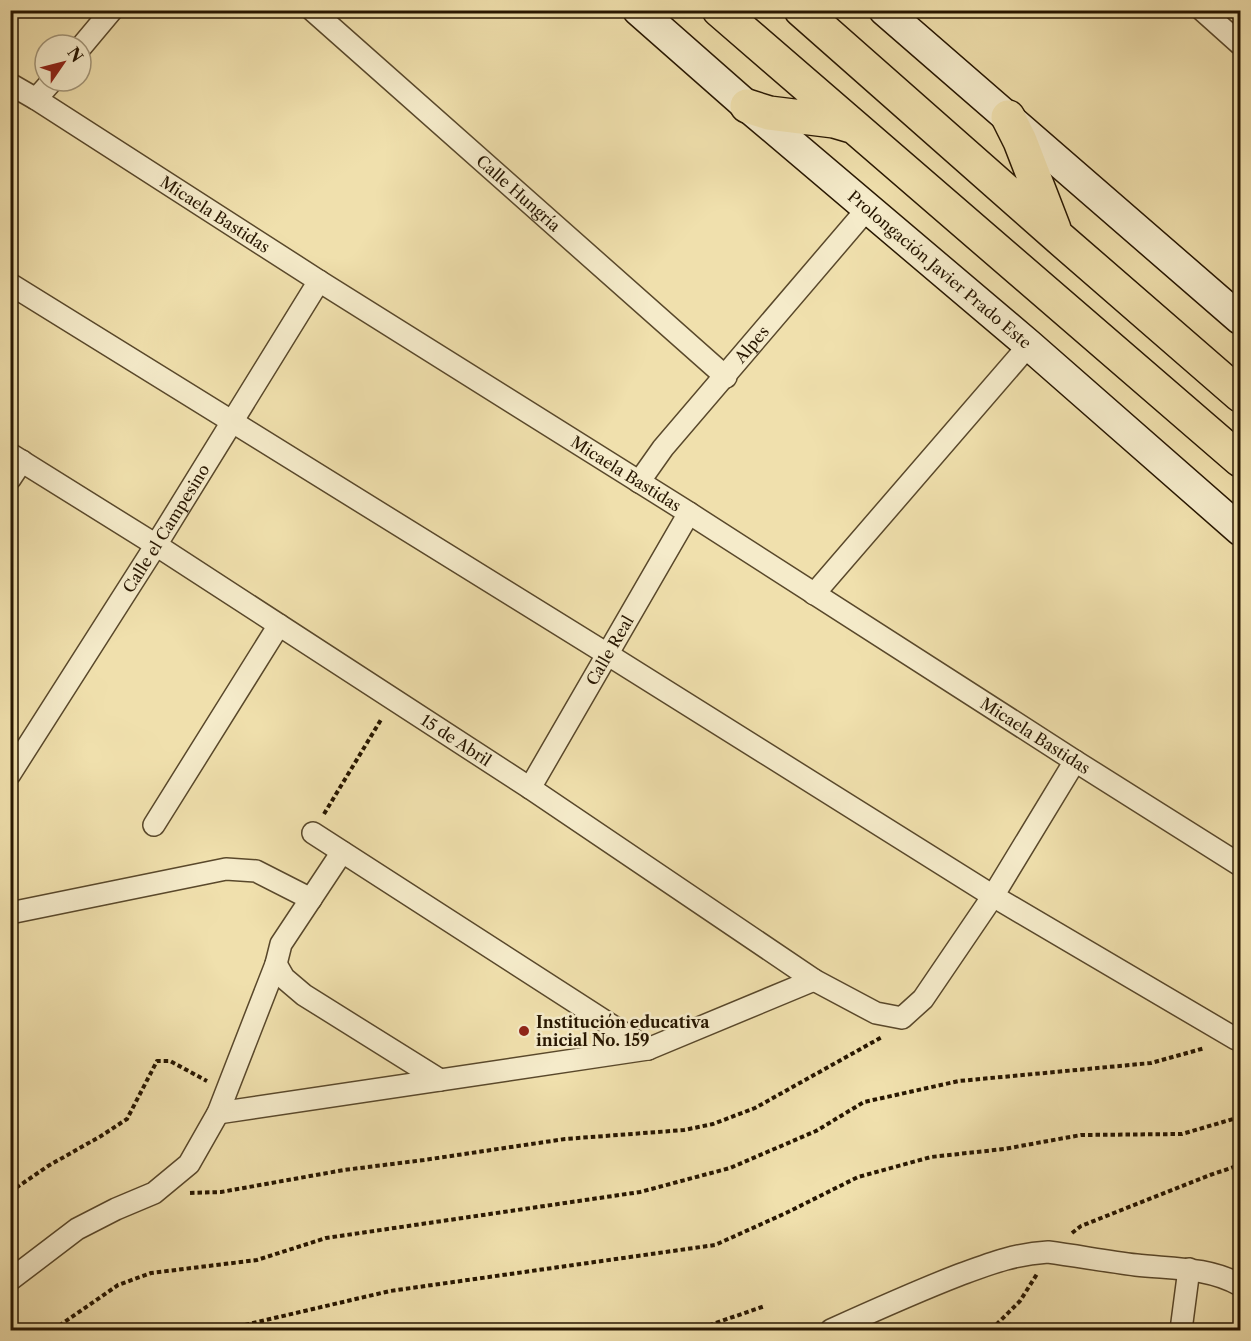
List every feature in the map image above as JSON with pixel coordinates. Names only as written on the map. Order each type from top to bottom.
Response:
[{"type":"main road","points":[[719,10],[1240,460]]},
{"type":"main road","points":[[801,10],[1240,395]]},
{"type":"main road","points":[[747,106],[769,113],[834,121],[852,126]]},
{"type":"main road","points":[[1008,117],[1020,141],[1057,236]]},
{"type":"street","points":[[93,33],[112,10]]},
{"type":"street","name":"Calle Hungría","points":[[312,10],[726,377]]},
{"type":"street","name":"Prolongación Javier Prado Este","points":[[638,10],[747,106],[1029,345],[1240,530]]},
{"type":"street","points":[[884,10],[1240,319]]},
{"type":"street","points":[[1202,10],[1240,44]]},
{"type":"street","name":"Micaela Bastidas","points":[[10,84],[689,513],[1240,865]]},
{"type":"street","points":[[36,99],[41,93]]},
{"type":"street","name":"Alpes","points":[[639,482],[663,448],[868,208]]},
{"type":"street","name":"Calle el Campesino","points":[[10,774],[320,281]]},
{"type":"street","points":[[10,284],[993,896],[1236,1039]]},
{"type":"street","points":[[814,594],[1029,345]]},
{"type":"street","points":[[10,479],[16,457]]},
{"type":"street","name":"15 de Abril","points":[[16,457],[156,545],[530,788],[814,980],[876,1013],[902,1018]]},
{"type":"street","name":"Calle Real","points":[[530,788],[689,513]]},
{"type":"street","points":[[154,825],[279,625]]},
{"type":"street","points":[[902,1018],[923,999],[993,896],[1075,761]]},
{"type":"street","points":[[312,833],[648,1049]]},
{"type":"street","points":[[10,1280],[77,1229],[154,1193],[189,1164],[218,1113],[276,964],[281,944],[342,852]]},
{"type":"street","points":[[10,913],[226,869],[256,871],[311,899]]},
{"type":"street","points":[[276,964],[284,978],[303,995],[440,1080]]},
{"type":"street","points":[[218,1113],[648,1049],[814,980]]},
{"type":"street","points":[[831,1330],[928,1287],[1001,1259],[1034,1253],[1048,1252],[1137,1265],[1189,1269],[1215,1275],[1240,1285]]},
{"type":"street","points":[[1181,1330],[1189,1269]]},
{"type":"path","points":[[312,833],[393,699]]},
{"type":"path","points":[[154,1193],[221,1192],[344,1170],[565,1139],[684,1130],[713,1124],[755,1108],[890,1033],[902,1018]]},
{"type":"path","points":[[53,1330],[118,1285],[151,1273],[257,1260],[326,1239],[640,1192],[730,1168],[816,1131],[864,1102],[959,1081],[1151,1063],[1236,1039]]},
{"type":"path","points":[[10,1192],[48,1166],[127,1119],[157,1061],[171,1062],[226,1092]]},
{"type":"path","points":[[223,1330],[390,1291],[715,1245],[858,1178],[931,1157],[1004,1149],[1081,1135],[1182,1134],[1240,1117]]},
{"type":"path","points":[[991,1330],[1020,1301],[1035,1279],[1048,1252],[1081,1226],[1240,1165]]},
{"type":"path","points":[[567,1330],[698,1329],[765,1306]]},
{"type":"place","name":"Institución educativa inicial No. 159","points":[[524,1031]]}]
